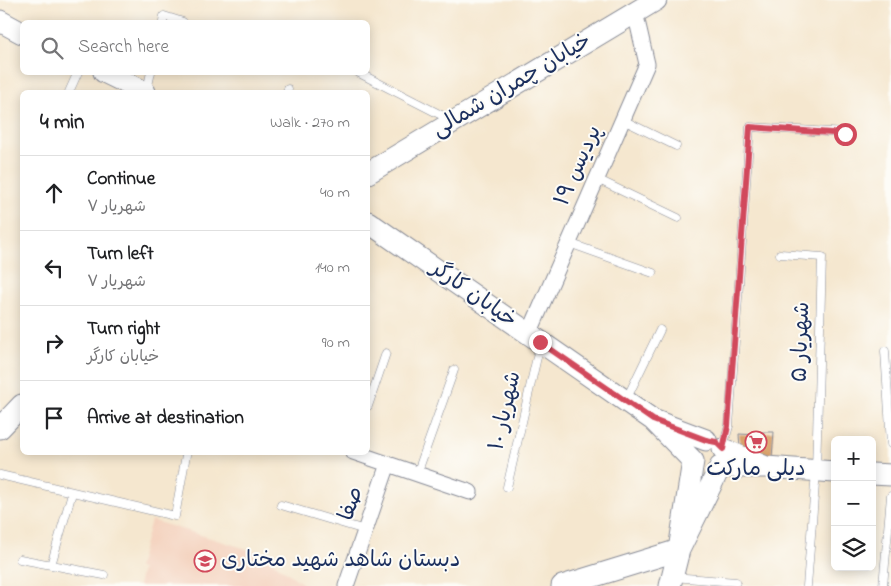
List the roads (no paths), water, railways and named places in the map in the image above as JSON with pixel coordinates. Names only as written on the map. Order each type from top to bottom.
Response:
[{"type":"main road","name":"خیابان چمران شمالی","points":[[370,172],[636,6],[656,0]]},
{"type":"main road","points":[[0,22],[20,31]]},
{"type":"main road","points":[[110,75],[142,90]]},
{"type":"main road","name":"خیابان کارگر","points":[[370,223],[653,420],[716,452],[766,467],[825,471]]},
{"type":"main road","points":[[0,428],[20,406]]},
{"type":"main road","name":"خیابان کارگر","points":[[653,420],[699,470],[710,473],[716,452]]},
{"type":"main road","points":[[671,581],[679,550],[692,452],[701,442],[716,452],[679,550]]},
{"type":"main road","points":[[876,474],[891,475]]},
{"type":"main road","points":[[562,586],[679,550]]},
{"type":"street","name":"پردیس ۱۹","points":[[535,338],[569,244],[647,64],[636,6]]},
{"type":"street","name":"صفا","points":[[362,455],[470,492]]},
{"type":"street","name":"صفا","points":[[346,586],[388,464]]},
{"type":"lane","points":[[163,20],[164,16],[177,20]]},
{"type":"lane","points":[[70,90],[77,75]]},
{"type":"lane","points":[[146,90],[150,75]]},
{"type":"lane","points":[[363,75],[454,121]]},
{"type":"lane","points":[[623,120],[676,146]]},
{"type":"lane","points":[[716,452],[728,426],[750,127],[845,134]]},
{"type":"lane","points":[[597,180],[678,218]]},
{"type":"lane","points":[[569,244],[653,273]]},
{"type":"lane","name":"شهریار ۵","points":[[780,254],[822,256],[825,471]]},
{"type":"lane","points":[[625,401],[660,330]]},
{"type":"lane","name":"شهریار ۱۰","points":[[507,487],[535,338]]},
{"type":"lane","points":[[886,351],[891,444]]},
{"type":"lane","points":[[370,400],[386,354]]},
{"type":"lane","points":[[417,474],[454,370]]},
{"type":"lane","points":[[0,475],[175,516],[186,455]]},
{"type":"lane","points":[[808,586],[825,471]]},
{"type":"lane","points":[[51,565],[72,493]]},
{"type":"lane","points":[[883,586],[891,496]]},
{"type":"lane","points":[[281,505],[365,530]]},
{"type":"lane","points":[[20,559],[104,575]]},
{"type":"lane","points":[[671,581],[736,582]]},
{"type":"place","name":"دیلی مارکت","points":[[756,442]]},
{"type":"place","name":"دبستان شاهد شهید مختاری","points":[[205,561]]}]
